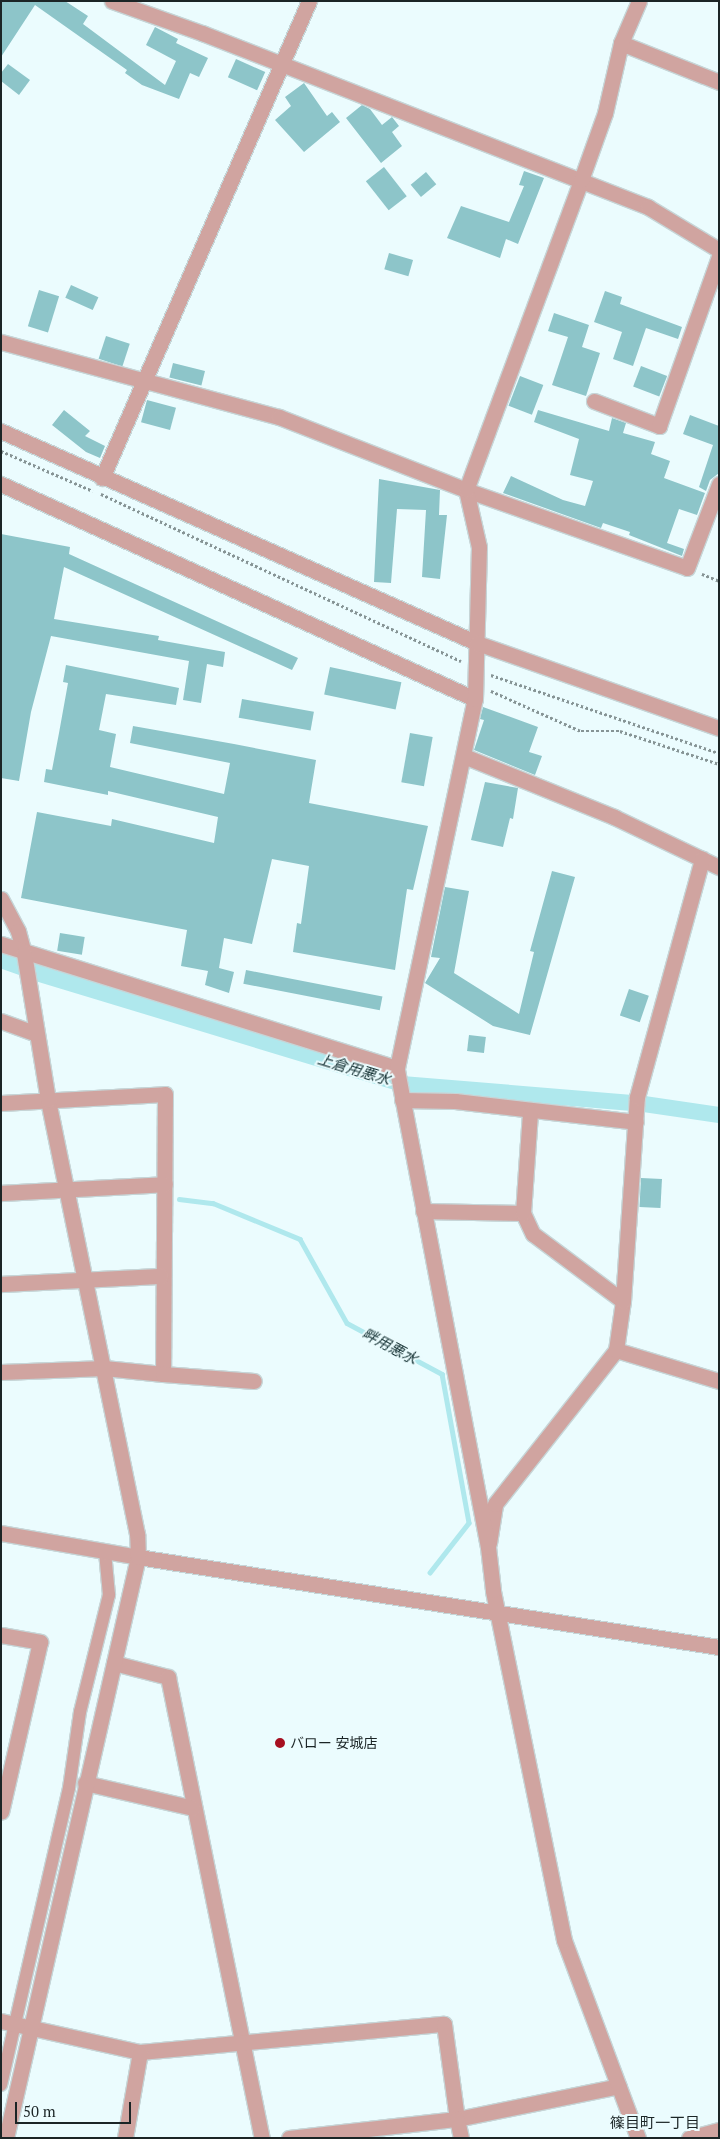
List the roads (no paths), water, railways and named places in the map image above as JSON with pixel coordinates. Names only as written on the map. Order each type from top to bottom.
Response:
[{"type":"street","points":[[112,1],[281,64],[648,207],[719,250]]},
{"type":"street","points":[[102,478],[308,1]]},
{"type":"street","points":[[638,2138],[564,1940],[497,1611],[488,1547],[481,1522],[400,1095],[397,1068],[475,699],[479,547],[466,490],[605,113],[621,43],[639,1]]},
{"type":"street","points":[[621,43],[719,82]]},
{"type":"street","points":[[594,401],[658,426],[719,257]]},
{"type":"street","points":[[1,342],[143,382],[279,417],[466,490],[687,568],[719,484]]},
{"type":"street","points":[[1,431],[102,478],[477,643],[719,728]]},
{"type":"street","points":[[1,484],[475,699]]},
{"type":"street","points":[[464,756],[614,816],[719,867]]},
{"type":"street","points":[[488,1547],[495,1504],[616,1350],[623,1301],[637,1097],[702,859]]},
{"type":"street","points":[[1,899],[18,930],[24,953],[26,975],[48,1100],[137,1534],[138,1557],[85,1783],[6,2138]]},
{"type":"street","points":[[1,944],[24,953],[397,1068]]},
{"type":"street","points":[[1,1021],[36,1034]]},
{"type":"street","points":[[1,1103],[165,1094],[162,1276],[163,1374]]},
{"type":"street","points":[[400,1095],[530,1112],[636,1118]]},
{"type":"street","points":[[530,1112],[523,1213],[533,1234],[623,1301]]},
{"type":"street","points":[[1,1193],[165,1184]]},
{"type":"street","points":[[423,1211],[523,1213]]},
{"type":"street","points":[[1,1284],[162,1276]]},
{"type":"street","points":[[616,1350],[719,1381]]},
{"type":"street","points":[[1,1372],[104,1368],[254,1381]]},
{"type":"street","points":[[1,1533],[105,1552],[497,1611],[719,1647]]},
{"type":"street","points":[[1,2085],[8,2023],[68,1788],[80,1712],[109,1595],[105,1552]]},
{"type":"street","points":[[1,1635],[40,1642],[1,1812]]},
{"type":"street","points":[[114,1663],[168,1677],[193,1808],[262,2138]]},
{"type":"street","points":[[85,1783],[193,1808]]},
{"type":"street","points":[[8,2023],[140,2052],[444,2024],[461,2138]]},
{"type":"street","points":[[125,2138],[140,2052]]},
{"type":"street","points":[[289,2138],[458,2120],[620,2086]]},
{"type":"street","points":[[689,2138],[719,2130]]},
{"type":"waterway","name":"上倉用悪水","points":[[1,960],[40,974],[402,1084],[644,1104],[719,1115]]},
{"type":"waterway","name":"畔用悪水","points":[[179,1199],[213,1203],[300,1239],[347,1323],[442,1374],[469,1523],[430,1573]]},
{"type":"place","name":"バロー 安城店","points":[[280,1743]]},
{"type":"district","name":"篠目町一丁目","points":[[655,2123]]}]
